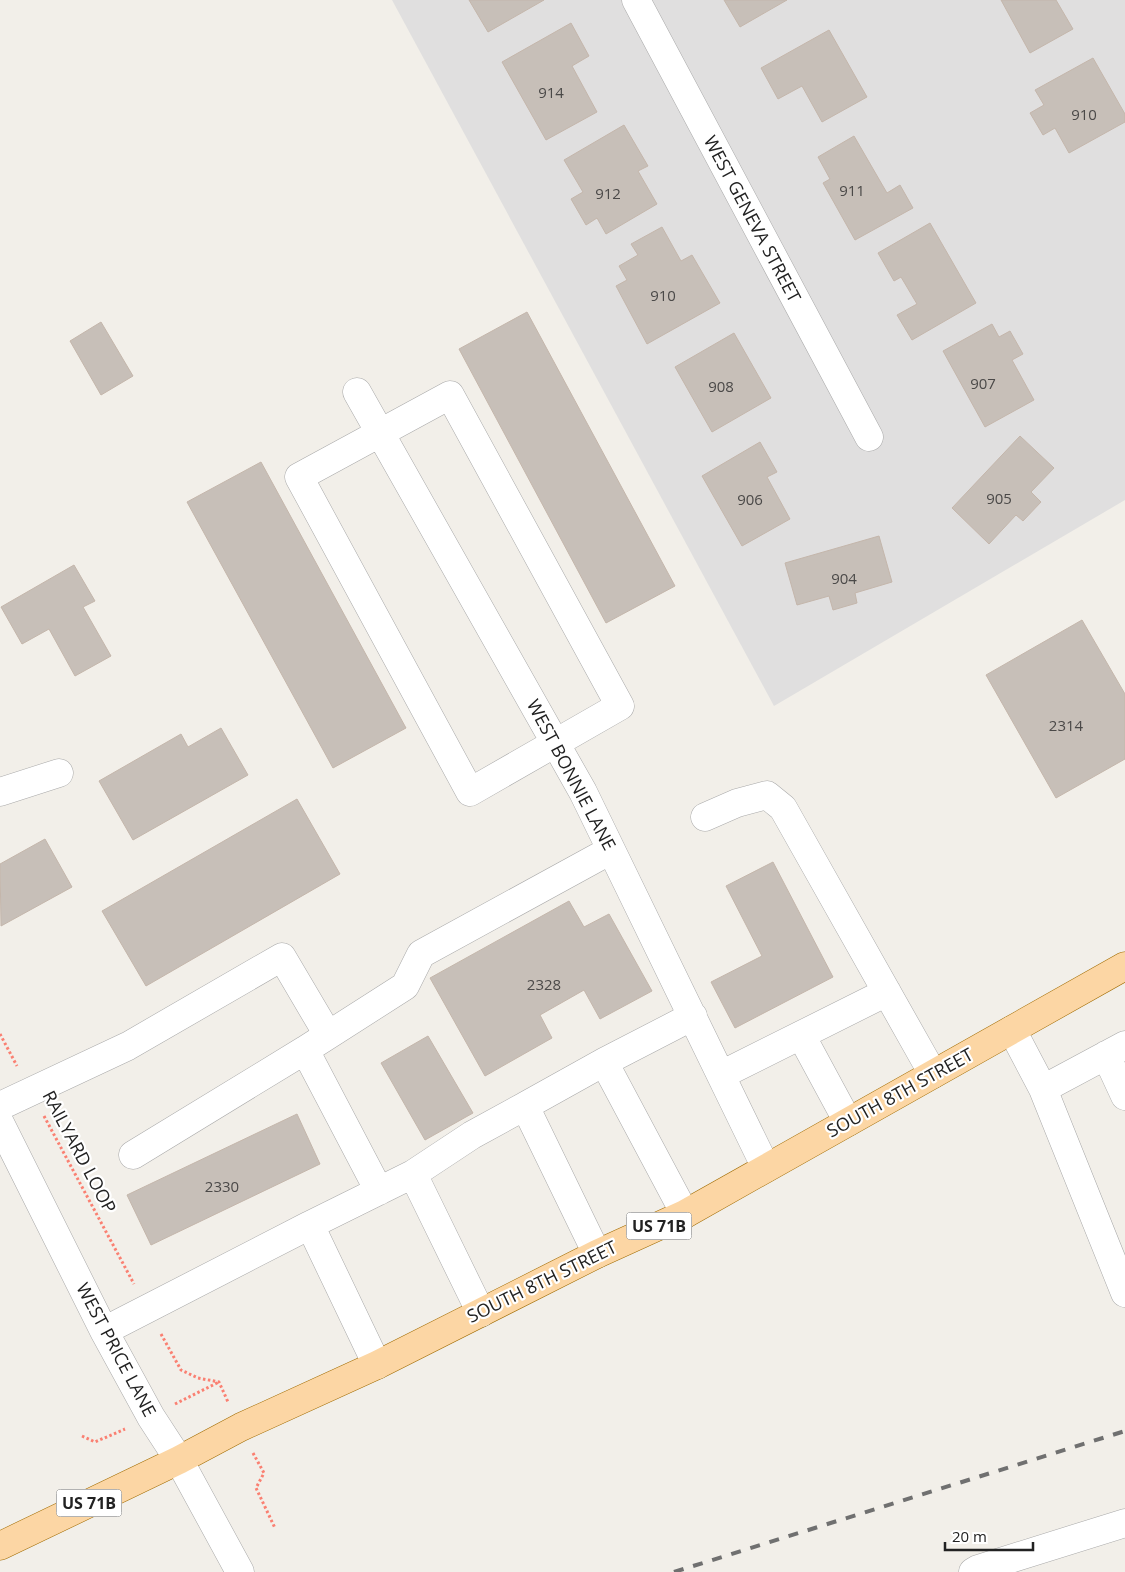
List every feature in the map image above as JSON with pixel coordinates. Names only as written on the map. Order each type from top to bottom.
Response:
[{"type":"main road","name":"SOUTH 8TH STREET","points":[[0,1546],[179,1460],[240,1427],[377,1365],[597,1254],[686,1214],[1125,966]]},
{"type":"street","name":"WEST GENEVA STREET","points":[[636,0],[869,437]]},
{"type":"street","name":"WEST BONNIE LANE","points":[[357,392],[583,792],[766,1168]]},
{"type":"street","points":[[450,395],[620,706],[554,742],[470,792],[299,476],[450,395]]},
{"type":"street","points":[[0,792],[60,773]]},
{"type":"street","points":[[705,816],[737,803],[767,795],[784,808],[933,1074]]},
{"type":"street","points":[[133,1155],[305,1050],[405,986],[421,954],[611,850]]},
{"type":"street","points":[[0,1106],[128,1046],[282,957],[328,1035]]},
{"type":"street","points":[[721,1075],[887,992]]},
{"type":"street","points":[[104,1331],[413,1174],[472,1135],[604,1062],[693,1016]]},
{"type":"street","points":[[1012,1030],[1043,1089],[1125,1293]]},
{"type":"street","points":[[801,1034],[848,1122]]},
{"type":"street","points":[[305,1050],[378,1191]]},
{"type":"street","points":[[1043,1089],[1116,1050],[1125,1096]]},
{"type":"street","points":[[604,1062],[686,1214]]},
{"type":"street","points":[[525,1106],[597,1254]]},
{"type":"street","name":"WEST PRICE LANE","points":[[0,1123],[104,1331],[151,1417],[179,1460],[240,1572]]},
{"type":"street","points":[[413,1174],[481,1313]]},
{"type":"street","points":[[310,1225],[377,1365]]},
{"type":"street","points":[[973,1572],[1125,1523]]},
{"type":"path","name":"RAILYARD LOOP","points":[[0,1034],[134,1283]]},
{"type":"path","points":[[159,1330],[181,1370],[198,1378],[219,1382]]},
{"type":"path","points":[[204,1389],[219,1382]]},
{"type":"path","points":[[219,1382],[223,1390]]},
{"type":"path","points":[[82,1436],[94,1442]]},
{"type":"path","points":[[257,1462],[264,1473],[256,1488],[275,1528]]},
{"type":"shaded area","points":[[392,0],[1125,0],[1125,500],[774,706]]},
{"type":"building","points":[[469,0],[544,0],[488,32]]},
{"type":"building","points":[[724,0],[787,0],[740,27]]},
{"type":"building","points":[[1001,0],[1056,0],[1073,29],[1030,53]]},
{"type":"building","points":[[571,23],[589,56],[572,66],[597,112],[546,140],[502,62]]},
{"type":"building","points":[[829,30],[867,97],[822,122],[802,86],[778,99],[761,68]]},
{"type":"building","points":[[1093,58],[1125,114],[1125,122],[1069,153],[1055,128],[1043,135],[1030,113],[1044,105],[1035,90]]},
{"type":"building","points":[[624,125],[648,166],[638,171],[657,204],[606,234],[597,218],[586,225],[571,199],[583,192],[564,160]]},
{"type":"building","points":[[854,136],[887,193],[900,185],[913,208],[855,240],[823,183],[830,179],[818,157]]},
{"type":"building","points":[[930,223],[976,303],[912,340],[897,315],[917,304],[901,277],[894,281],[878,253]]},
{"type":"building","points":[[662,227],[681,261],[692,255],[720,303],[647,344],[616,286],[627,280],[619,266],[638,255],[631,244]]},
{"type":"building","points":[[527,312],[675,586],[606,623],[459,349]]},
{"type":"building","points":[[101,322],[133,376],[101,395],[70,341]]},
{"type":"building","points":[[992,324],[999,337],[1010,331],[1023,354],[1012,360],[1034,400],[985,427],[943,351]]},
{"type":"building","points":[[734,333],[771,398],[712,432],[675,367]]},
{"type":"building","points":[[1020,436],[1054,468],[1031,492],[1041,502],[1023,521],[1016,515],[989,544],[952,508]]},
{"type":"building","points":[[760,442],[777,472],[767,477],[790,519],[742,546],[702,476]]},
{"type":"building","points":[[261,462],[406,728],[333,768],[187,502]]},
{"type":"building","points":[[879,536],[892,582],[855,593],[857,603],[833,610],[829,596],[797,605],[785,563]]},
{"type":"building","points":[[74,565],[95,601],[83,607],[111,656],[75,676],[49,629],[22,644],[1,607]]},
{"type":"building","points":[[1082,620],[1125,694],[1125,759],[1056,798],[986,675]]},
{"type":"building","points":[[221,728],[248,775],[133,840],[99,781],[181,734],[188,747]]},
{"type":"building","points":[[297,799],[340,874],[146,986],[102,911]]},
{"type":"building","points":[[45,839],[72,887],[1,926],[0,864]]},
{"type":"building","points":[[773,862],[833,977],[735,1028],[711,982],[762,956],[726,886]]},
{"type":"building","points":[[569,901],[584,927],[609,914],[652,991],[600,1019],[584,990],[540,1015],[552,1038],[485,1076],[430,978]]},
{"type":"building","points":[[428,1036],[473,1113],[425,1140],[381,1063]]},
{"type":"building","points":[[297,1114],[320,1164],[151,1245],[127,1195]]},
{"type":"railway","points":[[674,1572],[1125,1431]]}]
